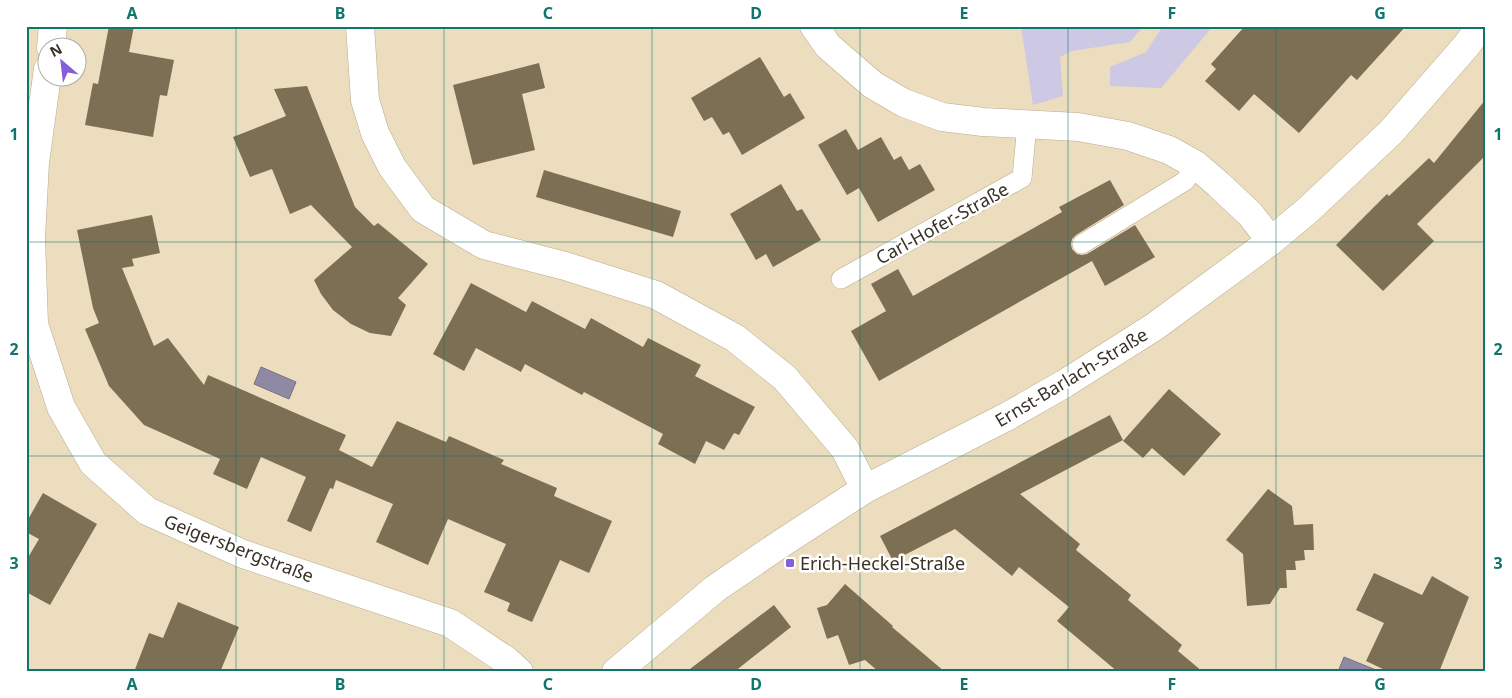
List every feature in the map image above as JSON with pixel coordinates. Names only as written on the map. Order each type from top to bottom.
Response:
[{"type":"street","points":[[360,26],[365,100],[375,133],[392,168],[423,209],[484,245],[565,266],[656,295],[735,338],[785,378],[845,449],[864,489]]},
{"type":"street","points":[[814,26],[828,46],[873,85],[904,103],[942,116],[983,122],[1078,126],[1128,136],[1169,150],[1196,165],[1250,214],[1271,241]]},
{"type":"street","name":"Ernst-Barlach-Straße","points":[[616,672],[716,588],[864,489],[1008,416],[1064,384],[1154,327],[1271,241],[1308,210],[1390,132],[1466,46],[1481,26]]},
{"type":"street","name":"Geigersbergstraße","points":[[45,88],[34,162],[31,238],[34,324],[61,407],[93,463],[147,511],[243,554],[450,623],[507,661],[519,672]]},
{"type":"lane","name":"Carl-Hofer-Straße","points":[[841,279],[1022,178],[1027,124]]},
{"type":"lane","points":[[1082,244],[1184,181],[1196,165]]},
{"type":"shaded area","points":[[1021,26],[1140,26],[1141,29],[1130,42],[1072,51],[1060,57],[1063,96],[1033,105]]},
{"type":"shaded area","points":[[1161,26],[1213,26],[1161,88],[1110,86],[1110,67],[1146,52]]},
{"type":"shaded area","points":[[261,367],[296,382],[289,399],[254,384]]},
{"type":"shaded area","points":[[1344,657],[1381,672],[1338,672]]},
{"type":"building","points":[[109,26],[134,26],[129,52],[174,60],[167,96],[160,95],[153,137],[85,125],[93,83],[98,84]]},
{"type":"building","points":[[1245,26],[1406,26],[1357,80],[1351,75],[1299,133],[1254,94],[1239,111],[1205,81],[1216,69],[1211,64]]},
{"type":"building","points":[[760,57],[784,97],[790,93],[805,118],[742,155],[729,132],[723,135],[712,117],[704,121],[691,98]]},
{"type":"building","points":[[539,63],[545,88],[522,94],[535,150],[473,165],[453,85]]},
{"type":"building","points":[[307,86],[355,207],[374,226],[378,223],[428,264],[398,298],[406,305],[391,336],[370,333],[351,324],[333,310],[321,294],[314,280],[352,247],[311,205],[290,214],[272,169],[250,177],[233,137],[286,116],[274,89]]},
{"type":"building","points":[[1486,99],[1486,155],[1417,224],[1434,241],[1383,291],[1336,245],[1387,194],[1389,196],[1429,158],[1434,163]]},
{"type":"building","points":[[846,129],[858,150],[881,137],[894,160],[901,156],[909,170],[920,164],[935,190],[878,222],[859,188],[847,195],[818,145]]},
{"type":"building","points":[[544,170],[681,211],[673,237],[536,197]]},
{"type":"building","points":[[1110,180],[1124,205],[1076,235],[1072,239],[1072,249],[1077,254],[1087,254],[1135,225],[1155,257],[1105,286],[1092,261],[879,381],[851,331],[886,311],[871,284],[898,269],[913,296],[1062,212],[1059,207]]},
{"type":"building","points":[[781,184],[797,211],[802,209],[821,240],[773,267],[766,254],[756,260],[730,214]]},
{"type":"building","points":[[152,215],[160,253],[132,259],[134,266],[122,268],[154,346],[168,338],[204,385],[208,375],[346,435],[339,450],[372,467],[397,421],[446,442],[449,436],[504,460],[501,464],[557,488],[554,496],[612,521],[589,573],[560,560],[532,622],[507,611],[510,603],[484,592],[506,544],[448,519],[428,565],[376,542],[393,504],[336,480],[333,489],[330,488],[311,532],[287,521],[306,477],[261,457],[247,489],[213,474],[220,459],[144,425],[109,386],[85,329],[99,323],[93,308],[77,230]]},
{"type":"building","points":[[471,283],[526,312],[532,301],[585,329],[591,318],[643,347],[648,338],[701,365],[695,376],[755,407],[739,435],[734,433],[724,450],[706,441],[695,464],[658,444],[663,434],[584,392],[582,395],[525,364],[521,372],[476,348],[464,371],[433,354]]},
{"type":"building","points":[[1169,389],[1221,434],[1184,476],[1152,448],[1143,458],[1123,441]]},
{"type":"building","points":[[1110,415],[1123,440],[1020,494],[1080,544],[1076,550],[1131,595],[1128,600],[1182,645],[1178,651],[1203,672],[1118,672],[1057,621],[1069,607],[1019,567],[1012,576],[955,529],[893,561],[880,536]]},
{"type":"building","points":[[1268,489],[1292,506],[1294,525],[1313,524],[1314,550],[1304,550],[1305,560],[1295,561],[1296,570],[1286,570],[1287,588],[1280,588],[1270,604],[1247,606],[1243,554],[1226,540]]},
{"type":"building","points":[[43,493],[97,524],[50,605],[26,592],[26,561],[39,539],[26,532],[26,523]]},
{"type":"building","points":[[1374,573],[1422,595],[1432,576],[1469,597],[1439,672],[1389,672],[1366,661],[1384,623],[1356,610]]},
{"type":"building","points":[[845,584],[945,672],[879,672],[865,660],[849,665],[838,635],[827,639],[817,608],[827,605]]},
{"type":"building","points":[[178,602],[239,627],[220,672],[134,672],[149,633],[163,638]]},
{"type":"building","points":[[774,605],[791,627],[734,672],[686,672]]},
{"type":"place","name":"Erich-Heckel-Straße","points":[[790,563]]}]
